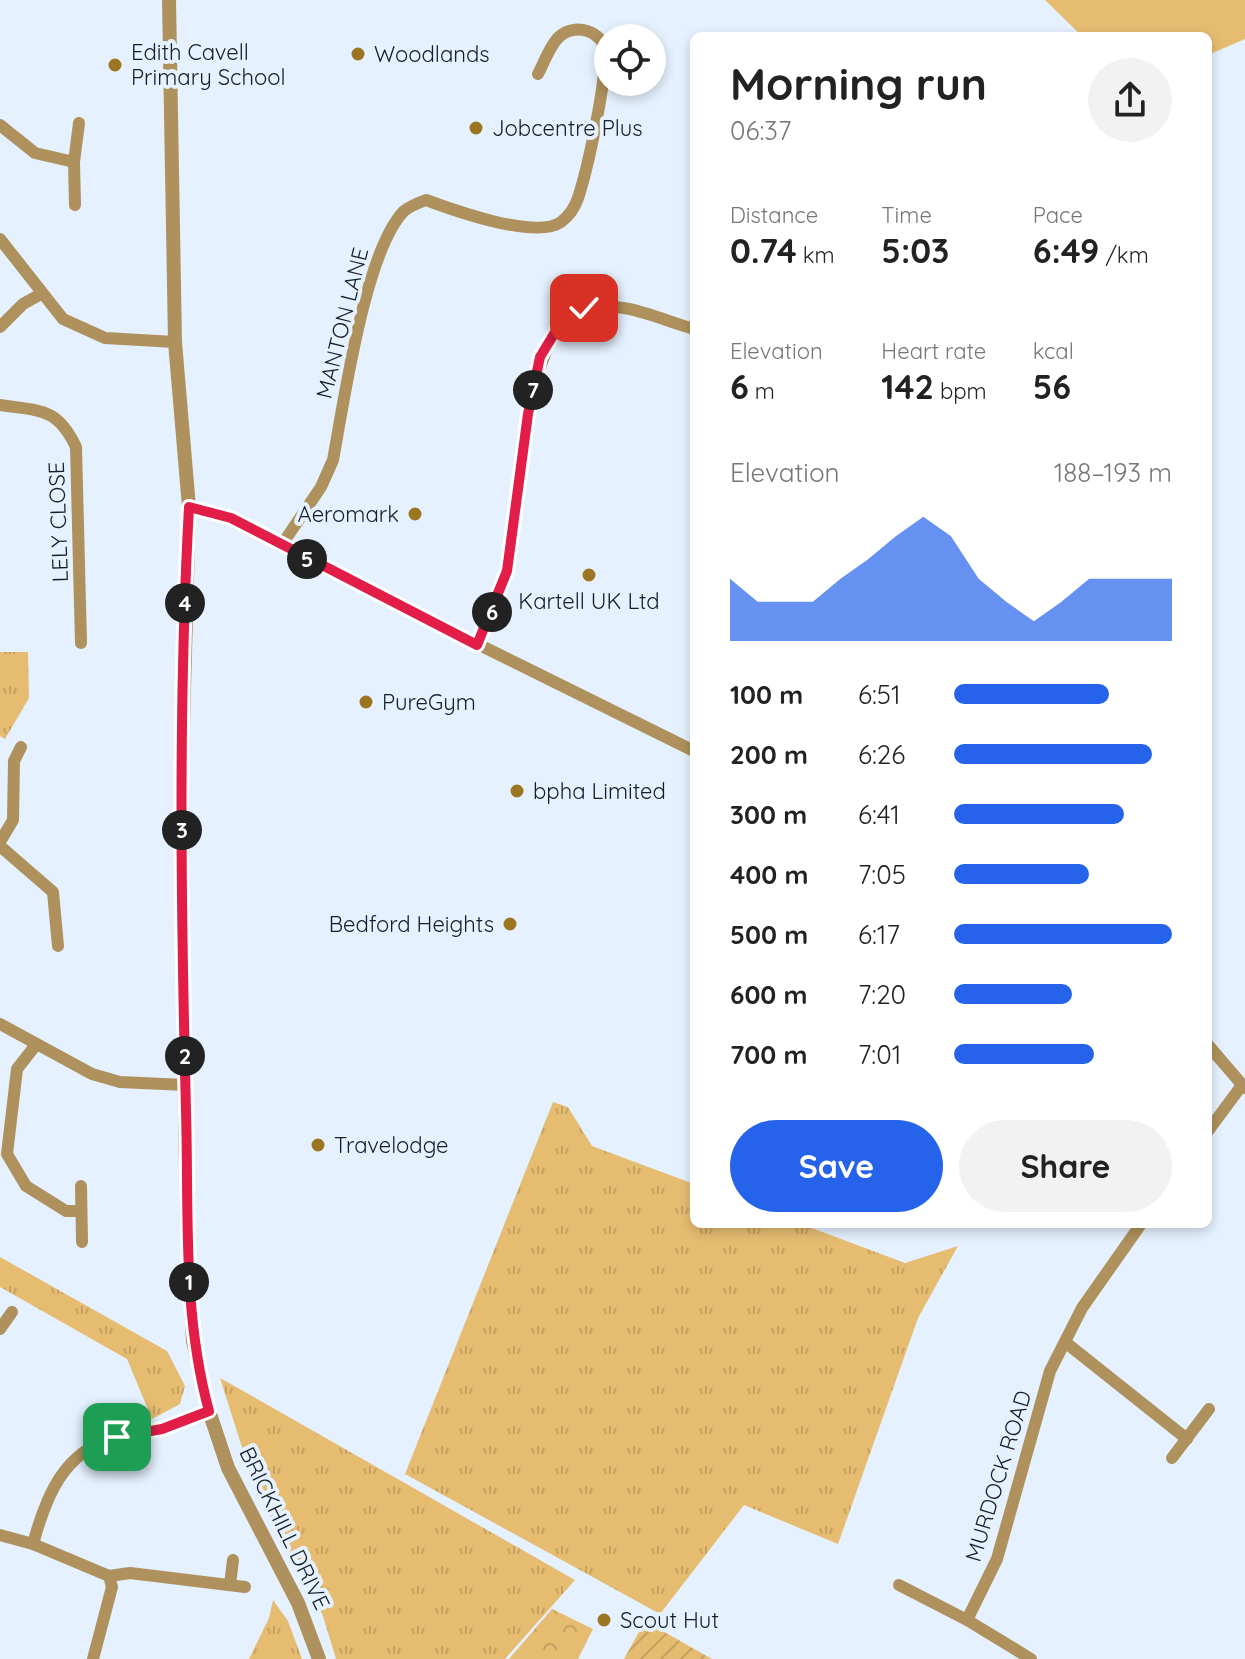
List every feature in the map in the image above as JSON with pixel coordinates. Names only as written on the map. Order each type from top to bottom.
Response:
[{"type":"street","points":[[169,0],[175,342],[189,507],[231,518],[477,645],[690,749]]},
{"type":"street","name":"MANTON LANE","points":[[281,546],[321,487],[333,460],[372,274],[386,239],[406,208],[426,200],[458,213],[542,228],[559,224],[573,210],[595,117],[605,51],[599,38],[589,31],[574,29],[559,37],[538,74]]},
{"type":"street","points":[[75,205],[74,162],[79,123]]},
{"type":"street","points":[[0,125],[35,153],[74,162]]},
{"type":"street","points":[[0,239],[20,260],[41,294],[63,319],[105,338],[175,342]]},
{"type":"street","points":[[0,327],[23,304],[41,294]]},
{"type":"street","points":[[477,645],[507,571],[528,414],[540,357],[557,329],[584,308],[612,306],[690,328]]},
{"type":"street","name":"LELY CLOSE","points":[[0,405],[45,411],[61,419],[76,447],[81,643]]},
{"type":"street","name":"BRICKHILL DRIVE","points":[[189,507],[182,764],[187,1235],[193,1341],[209,1411],[228,1468],[298,1603],[319,1659]]},
{"type":"street","points":[[21,747],[14,761],[13,820],[0,844],[53,892],[58,946]]},
{"type":"street","points":[[0,1024],[35,1046],[92,1074],[120,1082],[185,1085]]},
{"type":"street","points":[[35,1046],[17,1069],[4,1156],[26,1186],[66,1211],[80,1211]]},
{"type":"street","points":[[1212,1050],[1244,1086],[1212,1126]]},
{"type":"street","points":[[81,1186],[82,1242]]},
{"type":"street","name":"MURDOCK ROAD","points":[[967,1620],[997,1559],[1050,1371],[1082,1308],[1138,1228]]},
{"type":"street","points":[[0,1329],[12,1312]]},
{"type":"street","points":[[1065,1342],[1187,1439]]},
{"type":"street","points":[[1172,1458],[1209,1409]]},
{"type":"street","points":[[33,1544],[44,1505],[59,1475],[76,1457],[106,1440],[162,1429],[209,1411]]},
{"type":"street","points":[[0,1535],[33,1544],[109,1576],[130,1573],[245,1587]]},
{"type":"street","points":[[230,1585],[233,1560]]},
{"type":"street","points":[[93,1659],[112,1587],[109,1576]]},
{"type":"street","points":[[899,1585],[967,1620],[1031,1659]]},
{"type":"green space","points":[[1045,0],[1245,0],[1245,39],[1212,53],[1212,32],[1078,32]]},
{"type":"green space","points":[[0,652],[28,652],[29,698],[5,739],[0,736]]},
{"type":"green space","points":[[553,1102],[568,1107],[592,1146],[690,1183],[690,1228],[812,1228],[905,1263],[958,1246],[918,1318],[838,1544],[744,1505],[660,1614],[405,1474]]},
{"type":"green space","points":[[0,1257],[167,1351],[185,1386],[180,1404],[152,1419],[127,1359],[0,1287]]},
{"type":"green space","points":[[220,1378],[575,1580],[505,1659],[336,1659],[323,1616],[254,1485]]},
{"type":"green space","points":[[273,1600],[288,1621],[302,1659],[249,1659],[269,1618]]},
{"type":"green space","points":[[552,1609],[593,1629],[578,1659],[509,1659]]},
{"type":"green space","points":[[645,1621],[712,1659],[624,1659]]},
{"type":"place","name":"Woodlands","points":[[358,54]]},
{"type":"place","name":"Edith Cavell Primary School","points":[[115,65]]},
{"type":"place","name":"Jobcentre Plus","points":[[476,128]]},
{"type":"place","name":"Aeromark","points":[[415,514]]},
{"type":"place","name":"Kartell UK Ltd","points":[[589,575]]},
{"type":"place","name":"PureGym","points":[[366,702]]},
{"type":"place","name":"bpha Limited","points":[[517,791]]},
{"type":"place","name":"Bedford Heights","points":[[510,924]]},
{"type":"place","name":"Travelodge","points":[[318,1145]]},
{"type":"place","name":"Scout Hut","points":[[604,1620]]},
{"type":"route","points":[[117,1437],[162,1429],[209,1411],[193,1341],[187,1235],[182,764],[189,507],[231,518],[477,645],[507,571],[528,414],[540,357],[557,329],[584,308]]}]
